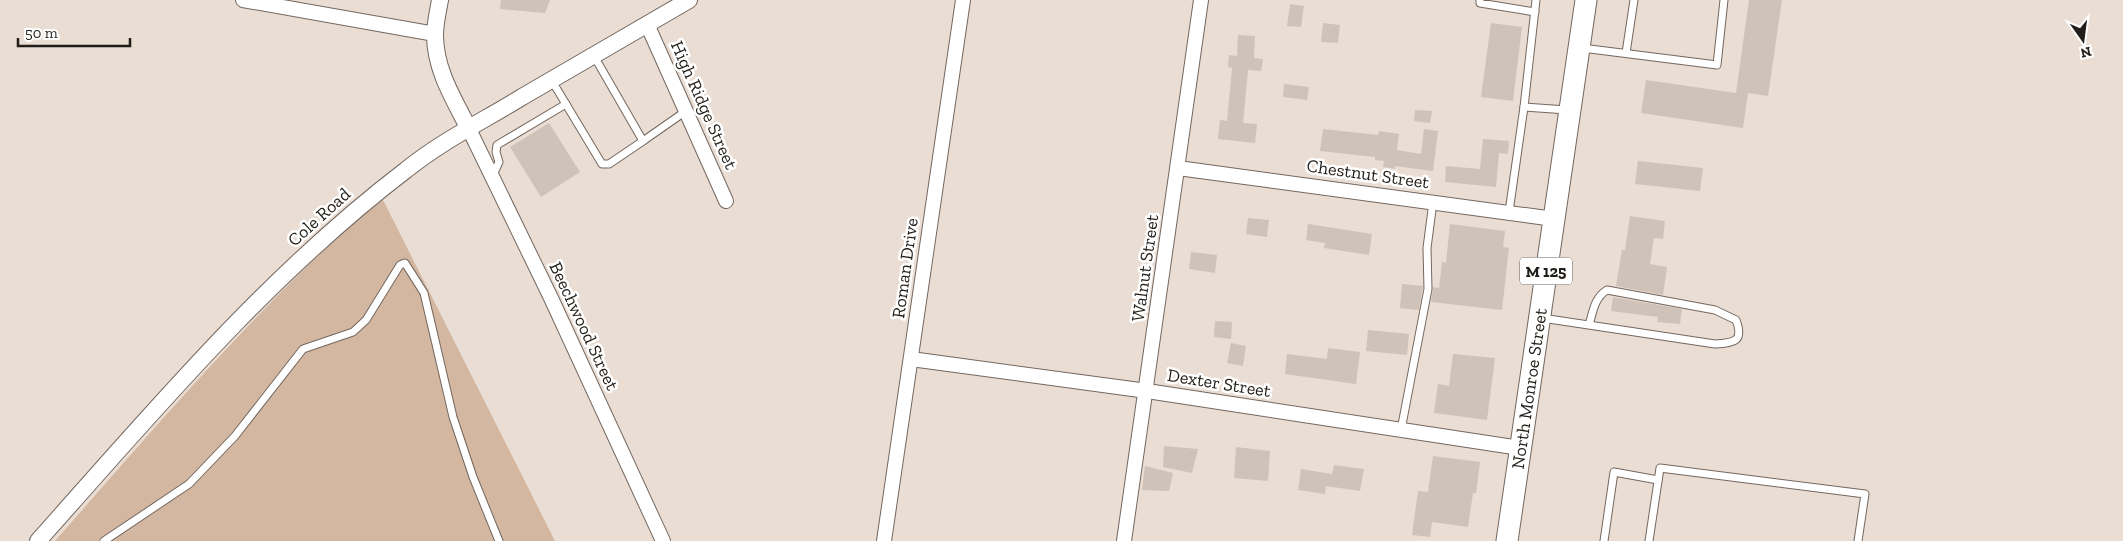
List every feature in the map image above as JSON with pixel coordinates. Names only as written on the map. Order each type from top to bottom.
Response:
[{"type":"main road","name":"North Monroe Street","points":[[1507,541],[1586,0]]},
{"type":"street","points":[[242,0],[435,34]]},
{"type":"street","points":[[440,0],[435,34],[437,56],[444,80],[468,127]]},
{"type":"street","name":"Cole Road","points":[[38,541],[199,360],[306,254],[362,204],[405,170],[468,127],[689,0]]},
{"type":"street","name":"Roman Drive","points":[[884,541],[963,0]]},
{"type":"street","name":"Walnut Street","points":[[1124,541],[1202,0]]},
{"type":"street","name":"High Ridge Street","points":[[647,24],[726,201]]},
{"type":"street","name":"Beechwood Street","points":[[468,127],[551,298],[663,541]]},
{"type":"street","name":"Chestnut Street","points":[[1178,168],[1554,219]]},
{"type":"street","name":"Dexter Street","points":[[911,359],[1146,390],[1520,448]]},
{"type":"lane","points":[[1480,0],[1480,3],[1535,12]]},
{"type":"lane","points":[[1508,212],[1524,107],[1536,0]]},
{"type":"lane","points":[[1626,53],[1634,0]]},
{"type":"lane","points":[[1579,47],[1717,65],[1724,0]]},
{"type":"lane","points":[[594,55],[642,141]]},
{"type":"lane","points":[[552,80],[602,164],[609,164],[686,110]]},
{"type":"lane","points":[[492,177],[499,162],[496,152],[497,144],[566,104]]},
{"type":"lane","points":[[1524,107],[1570,110]]},
{"type":"lane","points":[[1401,430],[1428,289],[1427,248],[1434,202]]},
{"type":"lane","points":[[104,541],[189,484],[201,473],[235,436],[303,349],[352,332],[366,320],[400,265],[405,263],[424,293],[453,417],[473,477],[499,541]]},
{"type":"lane","points":[[1540,318],[1715,344],[1730,343],[1738,338],[1740,331],[1736,320],[1715,310],[1607,290],[1602,293],[1595,303],[1589,325]]},
{"type":"lane","points":[[1650,541],[1660,468],[1865,494],[1858,541]]},
{"type":"lane","points":[[1604,541],[1614,472],[1658,480]]},
{"type":"shaded area","points":[[383,200],[555,541],[55,541],[225,350],[298,275]]},
{"type":"building","points":[[501,0],[550,0],[545,13],[500,9]]},
{"type":"building","points":[[1749,0],[1782,0],[1768,96],[1748,93],[1743,128],[1641,113],[1646,80],[1736,93]]},
{"type":"building","points":[[1290,4],[1304,6],[1301,27],[1287,26]]},
{"type":"building","points":[[1323,23],[1340,25],[1338,43],[1321,42]]},
{"type":"building","points":[[1491,23],[1522,27],[1513,101],[1481,97]]},
{"type":"building","points":[[1238,35],[1255,36],[1254,58],[1263,59],[1261,71],[1248,70],[1243,123],[1257,124],[1255,143],[1218,139],[1220,120],[1227,121],[1232,68],[1228,67],[1229,55],[1237,56]]},
{"type":"building","points":[[1284,84],[1309,87],[1307,100],[1283,97]]},
{"type":"building","points":[[1415,110],[1432,111],[1430,123],[1414,121]]},
{"type":"building","points":[[549,123],[580,172],[541,197],[510,147]]},
{"type":"building","points":[[1323,129],[1378,135],[1379,131],[1399,134],[1397,150],[1421,154],[1424,129],[1438,131],[1433,171],[1395,166],[1395,169],[1383,167],[1384,161],[1375,160],[1375,157],[1320,151]]},
{"type":"building","points":[[1483,139],[1509,141],[1508,154],[1499,153],[1496,187],[1445,182],[1446,166],[1480,169]]},
{"type":"building","points":[[1638,161],[1703,168],[1700,191],[1635,184]]},
{"type":"building","points":[[1630,216],[1665,221],[1663,239],[1654,238],[1650,264],[1667,267],[1663,295],[1616,286],[1622,250],[1625,250]]},
{"type":"building","points":[[1248,218],[1269,220],[1267,237],[1246,234]]},
{"type":"building","points":[[1308,224],[1372,234],[1369,255],[1324,248],[1325,243],[1306,240]]},
{"type":"building","points":[[1450,224],[1505,231],[1503,247],[1509,248],[1502,310],[1431,302],[1433,287],[1439,288],[1442,262],[1446,263]]},
{"type":"building","points":[[1191,252],[1217,255],[1215,273],[1189,269]]},
{"type":"building","points":[[1402,284],[1423,286],[1419,310],[1400,308]]},
{"type":"building","points":[[1613,297],[1682,309],[1680,324],[1657,322],[1658,317],[1611,311]]},
{"type":"building","points":[[1215,321],[1232,322],[1231,339],[1214,337]]},
{"type":"building","points":[[1368,330],[1409,334],[1407,355],[1366,351]]},
{"type":"building","points":[[1231,343],[1246,346],[1243,366],[1227,363]]},
{"type":"building","points":[[1328,348],[1360,352],[1356,384],[1285,374],[1287,354],[1327,359]]},
{"type":"building","points":[[1453,354],[1495,358],[1487,420],[1434,413],[1438,384],[1449,386]]},
{"type":"building","points":[[1164,446],[1198,449],[1192,473],[1163,467]]},
{"type":"building","points":[[1236,447],[1270,451],[1268,481],[1234,478]]},
{"type":"building","points":[[1433,456],[1480,462],[1476,493],[1473,493],[1468,527],[1432,522],[1430,537],[1412,535],[1418,491],[1428,492]]},
{"type":"building","points":[[1334,465],[1364,469],[1360,491],[1326,486],[1325,494],[1298,490],[1301,469],[1332,474]]},
{"type":"building","points":[[1145,466],[1173,473],[1169,491],[1142,490]]}]
